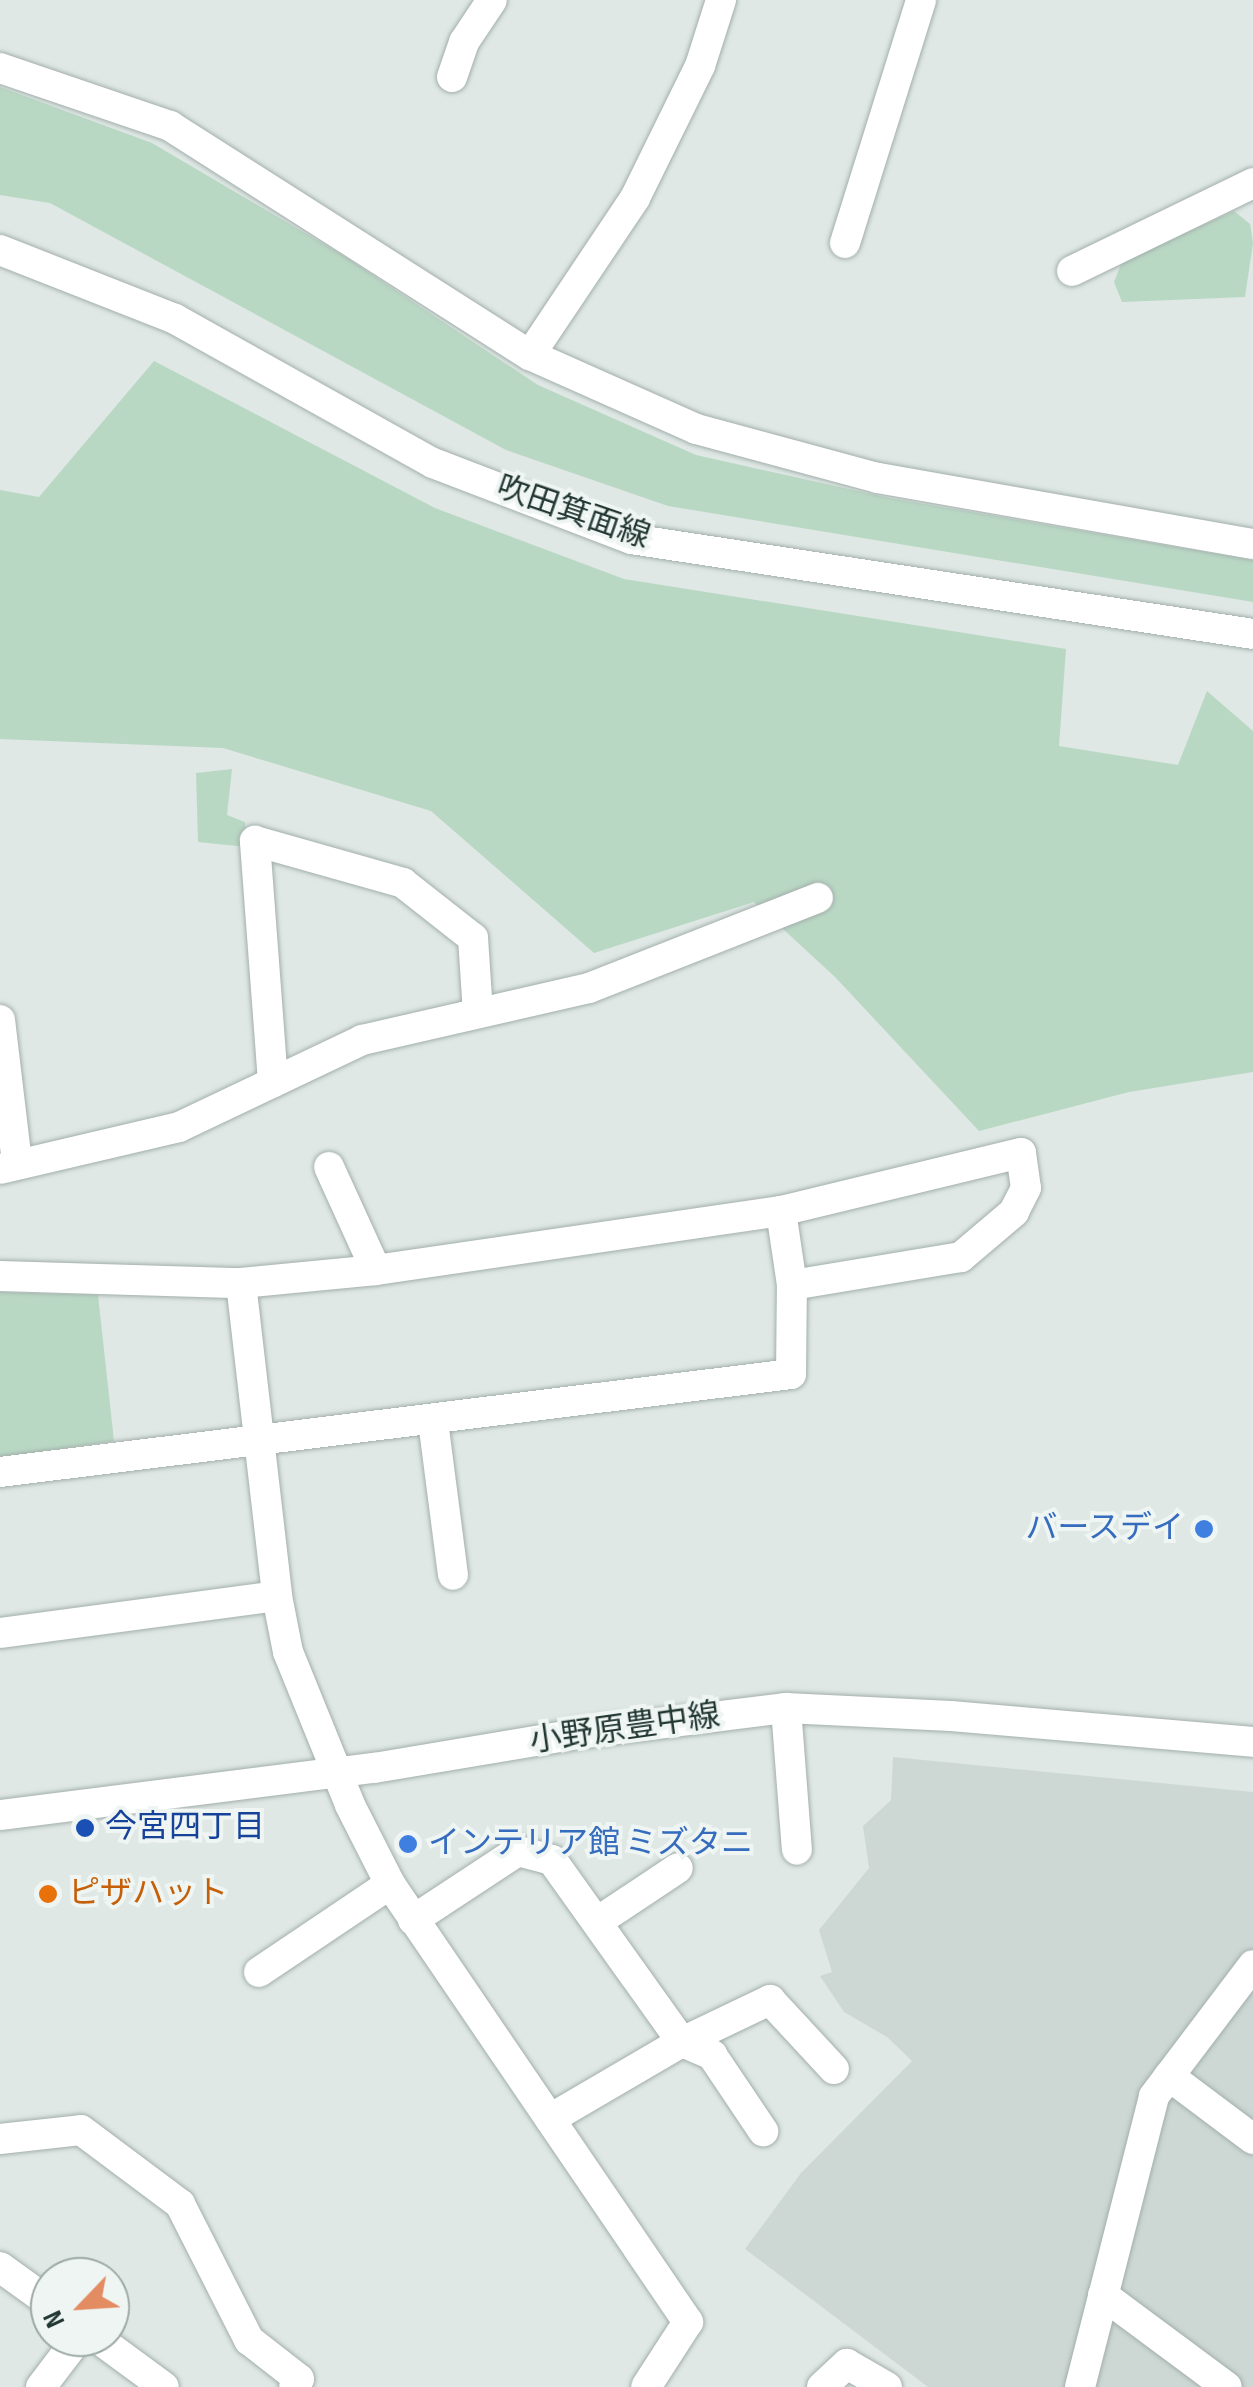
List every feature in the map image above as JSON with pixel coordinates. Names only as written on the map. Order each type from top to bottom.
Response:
[{"type":"street","points":[[452,76],[464,42],[492,0]]},
{"type":"street","points":[[530,355],[635,198],[700,66],[721,0]]},
{"type":"street","points":[[845,243],[921,0]]},
{"type":"street","points":[[0,68],[170,126],[530,355],[696,429],[842,468],[1253,544]]},
{"type":"street","points":[[1072,271],[1253,184]]},
{"type":"street","name":"吹田箕面線","points":[[0,250],[175,319],[433,463],[631,539],[1253,634]]},
{"type":"street","points":[[273,1082],[255,841],[403,883],[474,938],[478,1013]]},
{"type":"street","points":[[0,1020],[8,1166],[116,1146],[179,1128],[362,1040],[590,988],[818,898]]},
{"type":"street","points":[[0,1276],[240,1283],[376,1270],[781,1211],[1021,1154],[1026,1188],[1014,1212],[961,1257],[792,1285]]},
{"type":"street","points":[[329,1167],[376,1270]]},
{"type":"street","points":[[0,1472],[790,1374],[792,1285],[781,1211]]},
{"type":"street","points":[[240,1283],[288,1652],[335,1770],[390,1884],[688,2322],[646,2387]]},
{"type":"street","points":[[433,1421],[453,1575]]},
{"type":"street","points":[[0,1633],[278,1596]]},
{"type":"street","points":[[786,1708],[797,1850]]},
{"type":"street","name":"小野原豊中線","points":[[0,1814],[786,1708],[951,1716],[1253,1742]]},
{"type":"street","points":[[413,1920],[518,1851],[552,1860],[682,2042],[712,2055],[763,2131]]},
{"type":"street","points":[[597,1922],[678,1868]]},
{"type":"street","points":[[259,1972],[390,1884]]},
{"type":"street","points":[[1080,2387],[1154,2096],[1253,1965]]},
{"type":"street","points":[[550,2118],[682,2042],[770,2000],[834,2069]]},
{"type":"street","points":[[1169,2076],[1253,2139]]},
{"type":"street","points":[[0,2139],[81,2130],[180,2204],[249,2340],[299,2379],[294,2387]]},
{"type":"street","points":[[0,2267],[30,2289]]},
{"type":"street","points":[[1104,2295],[1227,2387]]},
{"type":"street","points":[[40,2387],[63,2357]]},
{"type":"street","points":[[123,2357],[164,2387]]},
{"type":"street","points":[[822,2387],[847,2364],[887,2387]]},
{"type":"shaded area","points":[[893,1757],[1253,1792],[1253,2387],[928,2387],[745,2249],[801,2173],[912,2061],[887,2037],[844,2012],[820,1976],[832,1972],[819,1930],[869,1868],[863,1826],[891,1800]]},
{"type":"green space","points":[[0,87],[152,143],[344,256],[538,385],[696,455],[889,498],[1253,560],[1253,602],[668,506],[506,450],[50,203],[0,195]]},
{"type":"green space","points":[[1234,211],[1250,224],[1253,243],[1245,297],[1122,302],[1114,282],[1122,262]]},
{"type":"green space","points":[[154,361],[435,508],[624,579],[1066,649],[1059,746],[1178,765],[1207,691],[1253,731],[1253,1072],[1129,1092],[979,1131],[836,978],[754,902],[594,953],[431,811],[223,748],[0,739],[0,490],[39,497]]},
{"type":"green space","points":[[232,769],[227,815],[245,822],[247,847],[198,842],[196,773]]},
{"type":"green space","points":[[0,1292],[98,1295],[114,1441],[0,1458]]},
{"type":"place","name":"バースデイ","points":[[1204,1529]]},
{"type":"place","name":"今宮四丁目","points":[[85,1828]]},
{"type":"place","name":"インテリア館 ミズタニ","points":[[408,1844]]},
{"type":"place","name":"ピザハット","points":[[48,1894]]}]
